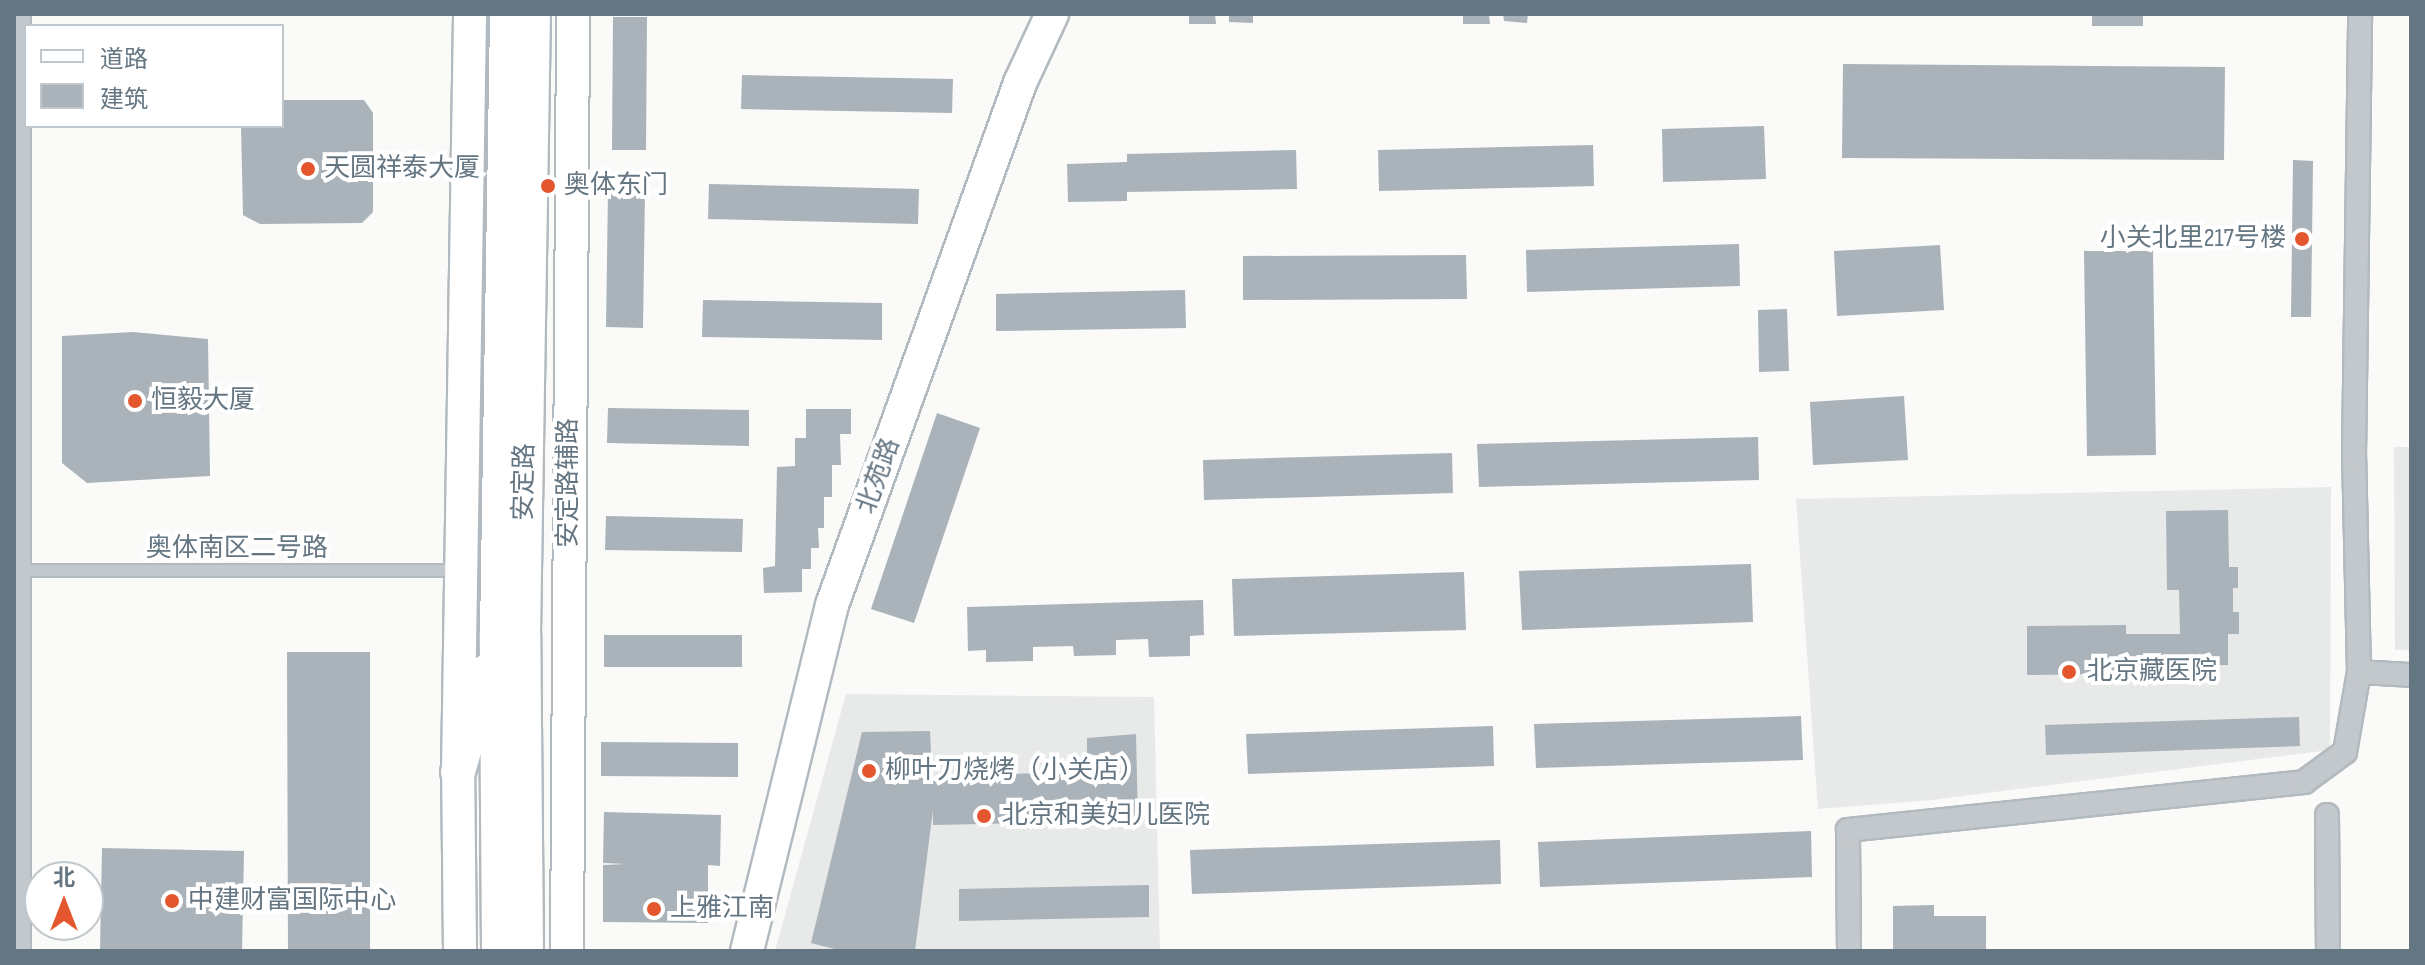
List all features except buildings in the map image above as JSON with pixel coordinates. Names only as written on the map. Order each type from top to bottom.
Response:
[{"type":"main road","name":"安定路","points":[[499,951],[497,633],[507,14]]},
{"type":"main road","name":"安定路","points":[[526,951],[523,634],[533,14]]},
{"type":"main road","points":[[458,772],[497,633]]},
{"type":"street","points":[[19,14],[19,951]]},
{"type":"street","points":[[460,951],[458,772],[470,14]]},
{"type":"street","name":"安定路辅路","points":[[567,951],[573,14]]},
{"type":"street","name":"北苑路","points":[[747,951],[832,605],[1020,83],[1052,14]]},
{"type":"street","points":[[1849,951],[1848,830],[2304,782],[2345,752],[2359,672],[2354,455],[2360,14]]},
{"type":"street","points":[[2359,672],[2411,675]]},
{"type":"street","points":[[2327,815],[2328,951]]},
{"type":"lane","name":"奥体南区二号路","points":[[17,570],[461,570]]},
{"type":"shaded area","points":[[2394,447],[2411,447],[2411,650],[2395,650]]},
{"type":"shaded area","name":"北京藏医院","points":[[2331,487],[2330,750],[1931,800],[1818,809],[1796,499]]},
{"type":"shaded area","name":"北京和美妇儿医院","points":[[846,694],[1154,697],[1160,951],[775,951]]},
{"type":"place","name":"天圆祥泰大厦","points":[[308,169]]},
{"type":"place","name":"奥体东门","points":[[548,186]]},
{"type":"place","name":"小关北里217号楼","points":[[2302,239]]},
{"type":"place","name":"恒毅大厦","points":[[135,401]]},
{"type":"place","name":"北京藏医院","points":[[2069,672]]},
{"type":"place","name":"柳叶刀烧烤（小关店）","points":[[869,771]]},
{"type":"place","name":"北京和美妇儿医院","points":[[984,816]]},
{"type":"place","name":"中建财富国际中心","points":[[172,901]]},
{"type":"place","name":"上雅江南","points":[[654,909]]}]
